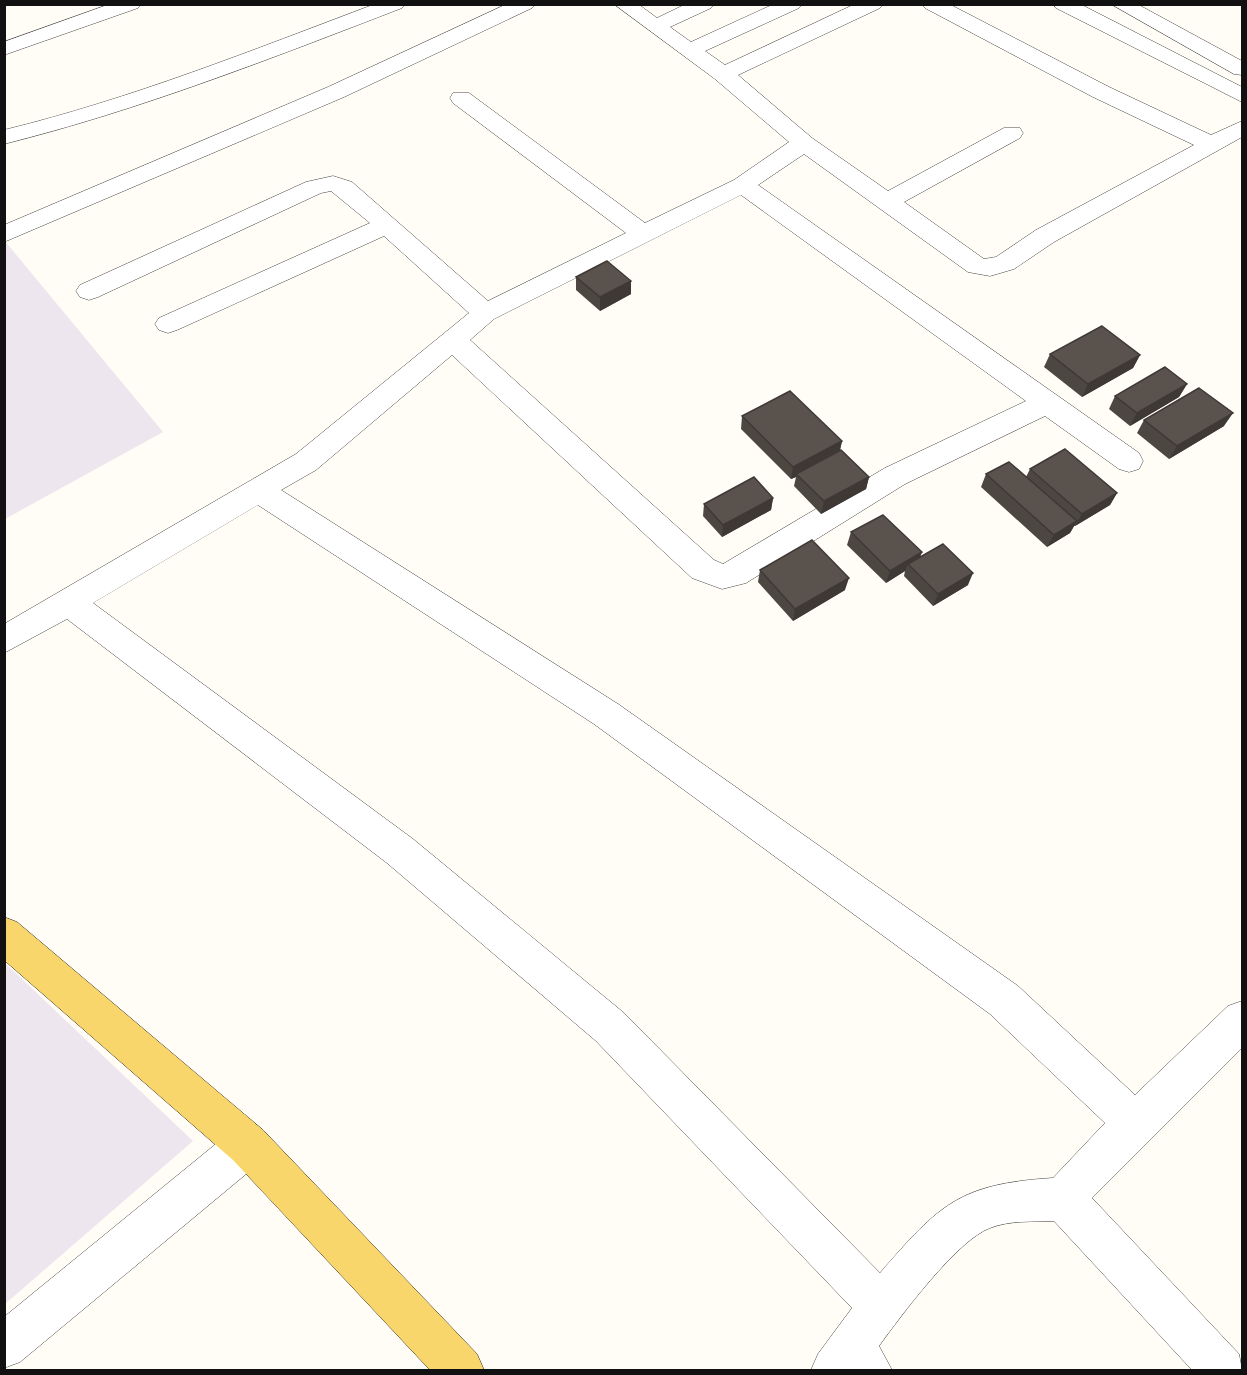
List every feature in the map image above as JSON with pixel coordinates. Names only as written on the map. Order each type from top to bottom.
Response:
[{"type":"main road","points":[[4,935],[248,1145],[461,1371]]},
{"type":"street","points":[[4,49],[131,4]]},
{"type":"street","points":[[4,234],[336,92],[525,4]]},
{"type":"street","points":[[624,4],[723,74],[804,143],[977,266],[990,268],[1005,263],[1045,236],[1242,128]]},
{"type":"street","points":[[655,26],[704,4]]},
{"type":"street","points":[[690,50],[792,4]]},
{"type":"street","points":[[723,74],[873,4]]},
{"type":"street","points":[[932,4],[1101,92],[1211,144]]},
{"type":"street","points":[[1063,4],[1242,95]]},
{"type":"street","points":[[1121,4],[1242,69]]},
{"type":"street","points":[[4,137],[57,124],[247,60],[383,6]]},
{"type":"street","points":[[460,98],[643,234]]},
{"type":"street","points":[[886,202],[1012,133]]},
{"type":"street","points":[[4,640],[306,462],[485,313],[742,184],[804,143]]},
{"type":"street","points":[[89,291],[314,187],[333,183],[344,187],[485,313]]},
{"type":"street","points":[[742,184],[1129,461]]},
{"type":"street","points":[[168,324],[387,225]]},
{"type":"street","points":[[453,340],[703,569],[722,577],[735,574],[895,476],[1047,403]]},
{"type":"street","points":[[258,490],[606,714],[1004,1000],[1136,1124]]},
{"type":"street","points":[[68,602],[400,851],[610,1027],[881,1306]]},
{"type":"street","points":[[851,1363],[881,1306],[935,1243],[977,1210],[1009,1202],[1063,1199],[1095,1160],[1199,1065],[1242,1020]]},
{"type":"street","points":[[4,1346],[248,1145]]},
{"type":"street","points":[[1063,1199],[1223,1371]]},
{"type":"shaded area","points":[[4,240],[163,432],[5,519],[4,519]]},
{"type":"shaded area","points":[[5,963],[193,1141],[4,1304]]},
{"type":"building","points":[[607,261],[631,281],[600,297],[576,277]]},
{"type":"building","points":[[1102,326],[1140,355],[1088,384],[1050,354]]},
{"type":"building","points":[[1165,367],[1187,384],[1137,413],[1115,396]]},
{"type":"building","points":[[1199,388],[1233,413],[1177,446],[1144,420]]},
{"type":"building","points":[[790,391],[842,441],[793,467],[742,416]]},
{"type":"building","points":[[1065,449],[1117,493],[1082,514],[1030,469]]},
{"type":"building","points":[[841,450],[869,477],[824,501],[796,474]]},
{"type":"building","points":[[1009,462],[1077,521],[1054,535],[986,474]]},
{"type":"building","points":[[754,477],[773,498],[723,525],[704,504]]},
{"type":"building","points":[[883,515],[922,552],[890,571],[851,532]]},
{"type":"building","points":[[812,540],[849,578],[795,609],[760,570]]},
{"type":"building","points":[[943,544],[973,573],[938,594],[908,564]]}]
